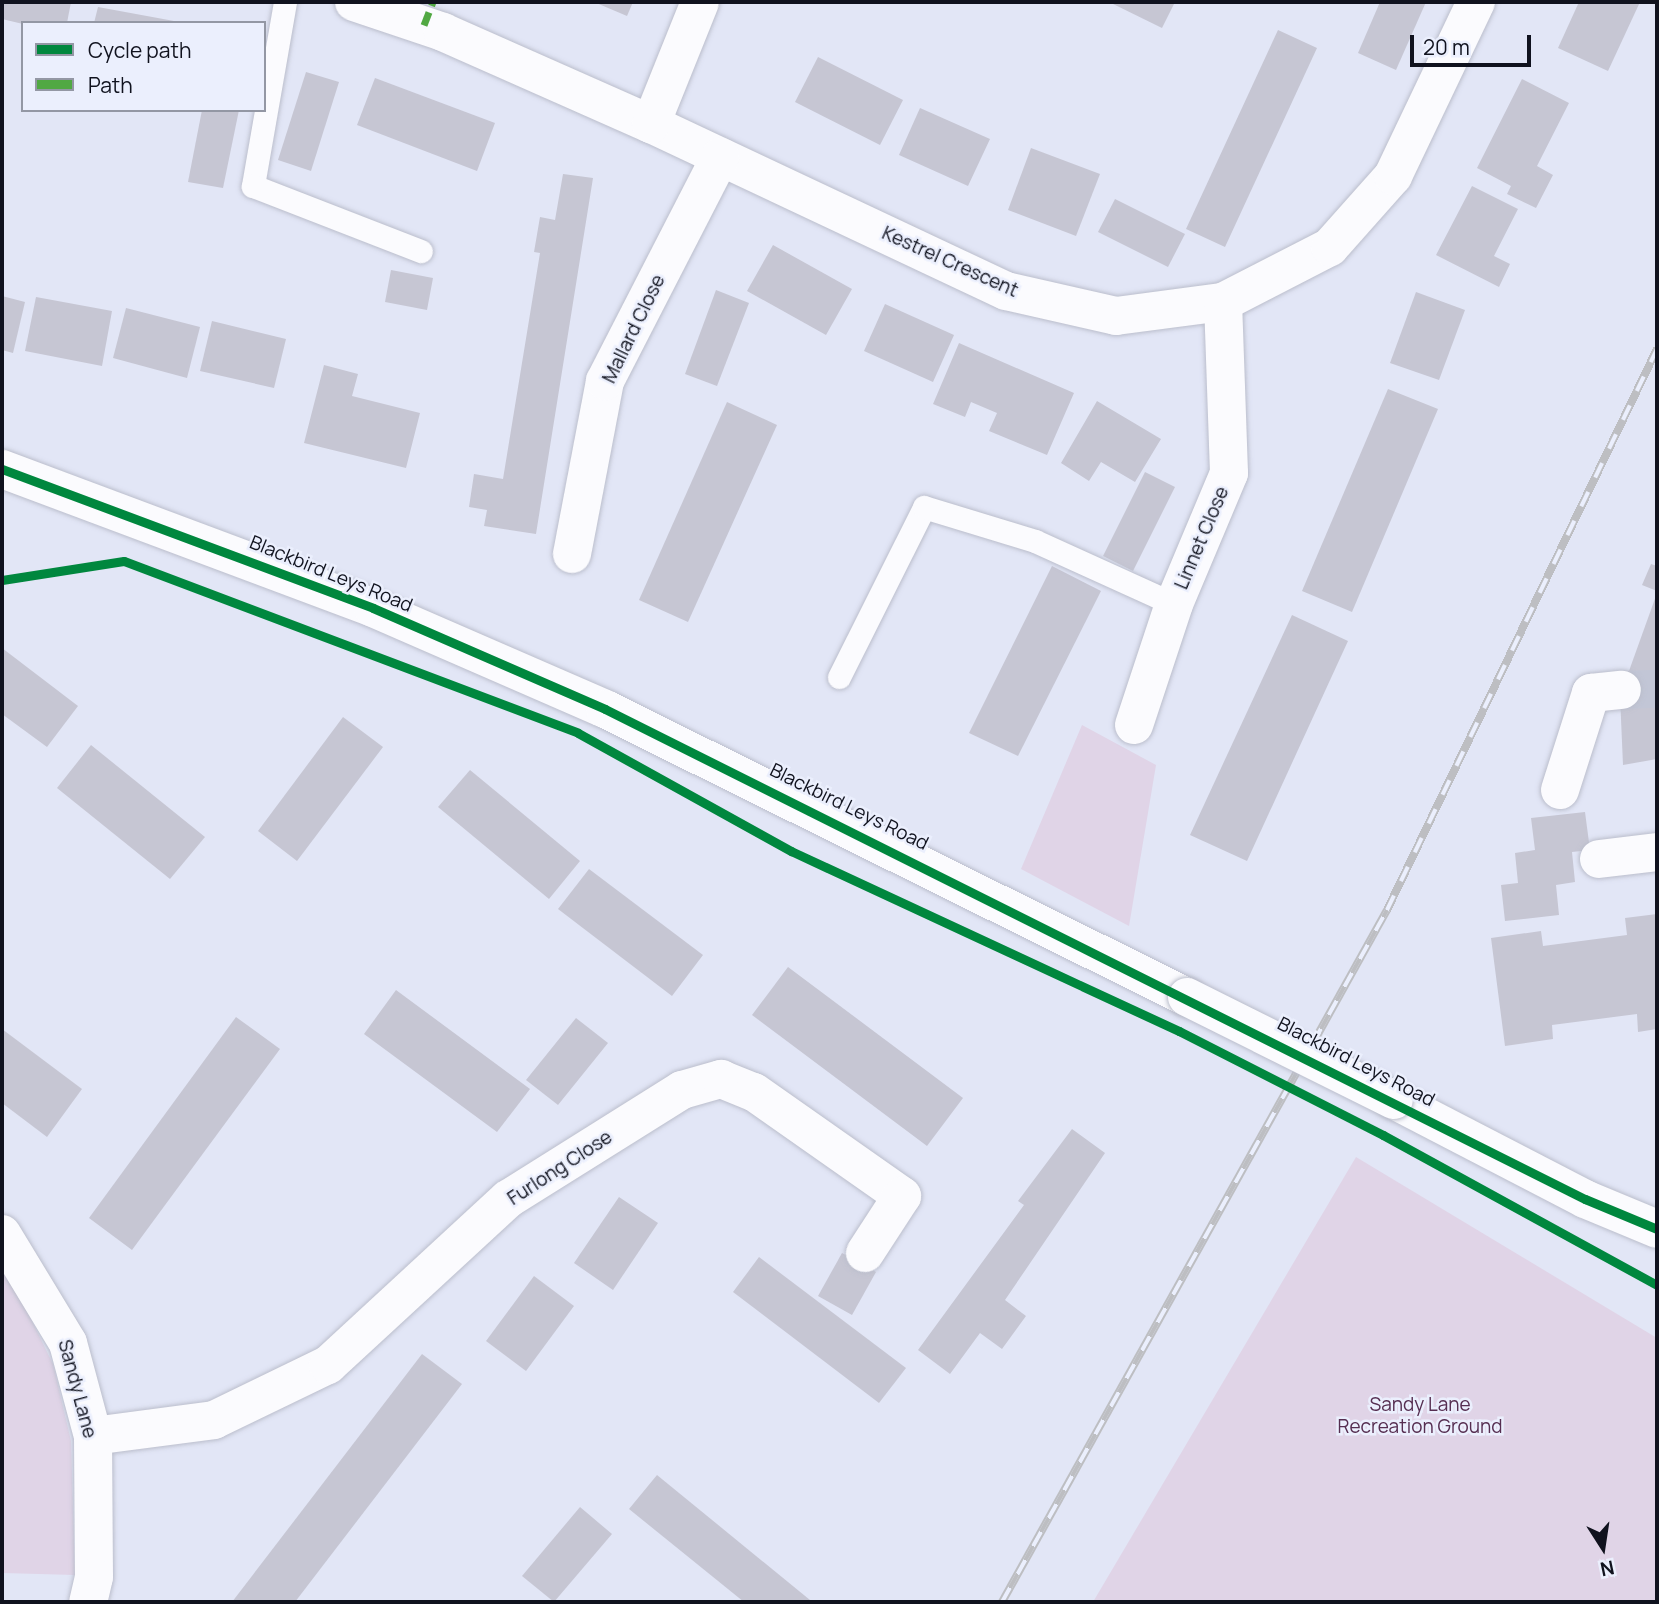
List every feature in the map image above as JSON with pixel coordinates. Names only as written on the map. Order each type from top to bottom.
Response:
[{"type":"street","name":"Kestrel Crescent","points":[[354,2],[443,32],[651,124],[1006,291],[1116,316],[1223,302],[1330,247],[1393,176],[1476,2]]},
{"type":"street","points":[[651,124],[699,2]]},
{"type":"street","name":"Mallard Close","points":[[572,554],[605,381],[720,157]]},
{"type":"street","name":"Linnet Close","points":[[1134,726],[1174,604],[1229,473],[1223,302]]},
{"type":"street","name":"Blackbird Leys Road","points":[[2,469],[373,608],[605,709],[1394,1100],[1585,1199],[1657,1229]]},
{"type":"street","points":[[1560,790],[1591,692],[1622,690]]},
{"type":"street","points":[[1599,859],[1657,852]]},
{"type":"street","name":"Furlong Close","points":[[93,1436],[214,1420],[328,1365],[508,1199],[682,1090],[721,1079],[754,1092],[902,1196],[865,1253]]},
{"type":"street","name":"Sandy Lane","points":[[2,1234],[68,1343],[93,1436],[94,1577],[88,1602]]},
{"type":"lane","points":[[266,111],[285,2]]},
{"type":"lane","points":[[266,112],[253,186],[421,251]]},
{"type":"lane","points":[[839,677],[925,507],[1035,541],[1174,604]]},
{"type":"green space","points":[[1082,725],[1156,765],[1129,926],[1021,869]]},
{"type":"green space","name":"Sandy Lane Recreation Ground","points":[[1356,1157],[1657,1338],[1657,1602],[1093,1602]]},
{"type":"green space","points":[[2,1260],[53,1364],[71,1441],[75,1575],[2,1573]]},
{"type":"building","points":[[2,2],[71,2],[67,21],[21,21],[21,24],[2,19]]},
{"type":"building","points":[[594,2],[633,2],[627,16]]},
{"type":"building","points":[[1109,2],[1175,2],[1162,28]]},
{"type":"building","points":[[1380,2],[1426,2],[1396,70],[1358,53]]},
{"type":"building","points":[[1579,2],[1640,2],[1608,71],[1558,48]]},
{"type":"building","points":[[98,7],[174,21],[94,21]]},
{"type":"building","points":[[1278,30],[1317,48],[1225,247],[1186,229]]},
{"type":"building","points":[[818,57],[903,100],[880,145],[795,102]]},
{"type":"building","points":[[306,72],[339,82],[311,171],[278,160]]},
{"type":"building","points":[[375,78],[495,123],[477,171],[357,125]]},
{"type":"building","points":[[1522,79],[1569,103],[1537,166],[1553,175],[1536,208],[1507,194],[1511,186],[1477,168]]},
{"type":"building","points":[[920,108],[990,139],[968,186],[899,155]]},
{"type":"building","points":[[202,112],[239,112],[223,188],[188,182]]},
{"type":"building","points":[[1031,148],[1100,174],[1076,236],[1008,210]]},
{"type":"building","points":[[563,174],[593,178],[536,534],[484,526],[487,510],[469,507],[474,474],[503,479],[540,253],[534,252],[540,217],[555,220]]},
{"type":"building","points":[[1472,186],[1518,209],[1494,256],[1510,264],[1499,287],[1436,255]]},
{"type":"building","points":[[1115,199],[1185,234],[1168,267],[1098,232]]},
{"type":"building","points":[[773,245],[852,289],[826,335],[747,291]]},
{"type":"building","points":[[391,270],[433,278],[427,310],[385,302]]},
{"type":"building","points":[[716,290],[749,303],[717,386],[685,374]]},
{"type":"building","points":[[1416,292],[1465,310],[1439,380],[1390,363]]},
{"type":"building","points":[[2,296],[25,302],[13,353],[2,350]]},
{"type":"building","points":[[36,297],[112,311],[102,366],[25,351]]},
{"type":"building","points":[[885,304],[954,335],[933,382],[864,351]]},
{"type":"building","points":[[126,308],[200,327],[187,378],[113,358]]},
{"type":"building","points":[[212,321],[286,339],[274,388],[200,371]]},
{"type":"building","points":[[959,343],[1074,393],[1047,455],[989,431],[997,413],[971,402],[965,417],[933,404]]},
{"type":"building","points":[[324,365],[358,374],[352,396],[420,413],[406,468],[304,443]]},
{"type":"building","points":[[1388,389],[1438,409],[1352,612],[1302,591]]},
{"type":"building","points":[[1097,401],[1161,439],[1135,482],[1101,462],[1089,481],[1061,463]]},
{"type":"building","points":[[727,402],[777,425],[688,622],[639,600]]},
{"type":"building","points":[[1145,472],[1175,487],[1133,571],[1103,556]]},
{"type":"building","points":[[1651,564],[1657,566],[1657,591],[1642,585]]},
{"type":"building","points":[[1052,566],[1101,591],[1018,756],[969,733]]},
{"type":"building","points":[[1657,593],[1657,759],[1623,765],[1620,696]]},
{"type":"building","points":[[1292,615],[1348,641],[1247,861],[1190,835]]},
{"type":"building","points":[[2,648],[78,706],[47,747],[2,714]]},
{"type":"building","points":[[343,717],[383,747],[297,861],[258,831]]},
{"type":"building","points":[[91,745],[205,837],[170,879],[57,788]]},
{"type":"building","points":[[470,770],[580,861],[549,899],[438,807]]},
{"type":"building","points":[[1585,812],[1590,850],[1572,852],[1575,882],[1556,885],[1559,915],[1505,921],[1501,885],[1518,883],[1515,853],[1535,850],[1531,818]]},
{"type":"building","points":[[589,869],[703,955],[672,996],[558,909]]},
{"type":"building","points":[[1657,914],[1657,1029],[1638,1032],[1637,1014],[1552,1025],[1553,1039],[1505,1046],[1491,938],[1541,931],[1543,946],[1627,935],[1625,918]]},
{"type":"building","points":[[788,967],[963,1098],[927,1146],[752,1015]]},
{"type":"building","points":[[396,990],[530,1089],[497,1132],[364,1034]]},
{"type":"building","points":[[236,1017],[280,1049],[132,1250],[89,1218]]},
{"type":"building","points":[[576,1018],[608,1043],[558,1105],[526,1080]]},
{"type":"building","points":[[2,1029],[82,1089],[47,1137],[2,1103]]},
{"type":"building","points":[[1072,1129],[1105,1153],[1005,1300],[1026,1316],[1002,1349],[980,1333],[950,1374],[918,1350],[1024,1205],[1018,1201]]},
{"type":"building","points":[[619,1197],[658,1223],[613,1290],[574,1263]]},
{"type":"building","points":[[842,1253],[876,1272],[852,1315],[818,1296]]},
{"type":"building","points":[[759,1257],[906,1368],[879,1403],[733,1292]]},
{"type":"building","points":[[534,1276],[574,1306],[526,1371],[486,1341]]},
{"type":"building","points":[[422,1354],[462,1384],[295,1602],[232,1602]]},
{"type":"building","points":[[657,1475],[810,1600],[744,1602],[629,1509]]},
{"type":"building","points":[[580,1507],[612,1534],[554,1602],[522,1576]]},
{"type":"tunnel","points":[[1622,690],[1657,689]]},
{"type":"railway","points":[[1002,1602],[1387,910],[1657,349]]},
{"type":"marked path","points":[[424,25],[433,2]]},
{"type":"cycle path","points":[[2,469],[373,608],[605,709],[1585,1199],[1657,1229]]},
{"type":"cycle path","points":[[2,580],[124,561],[578,733],[791,851],[1179,1031],[1383,1135],[1657,1285]]}]
